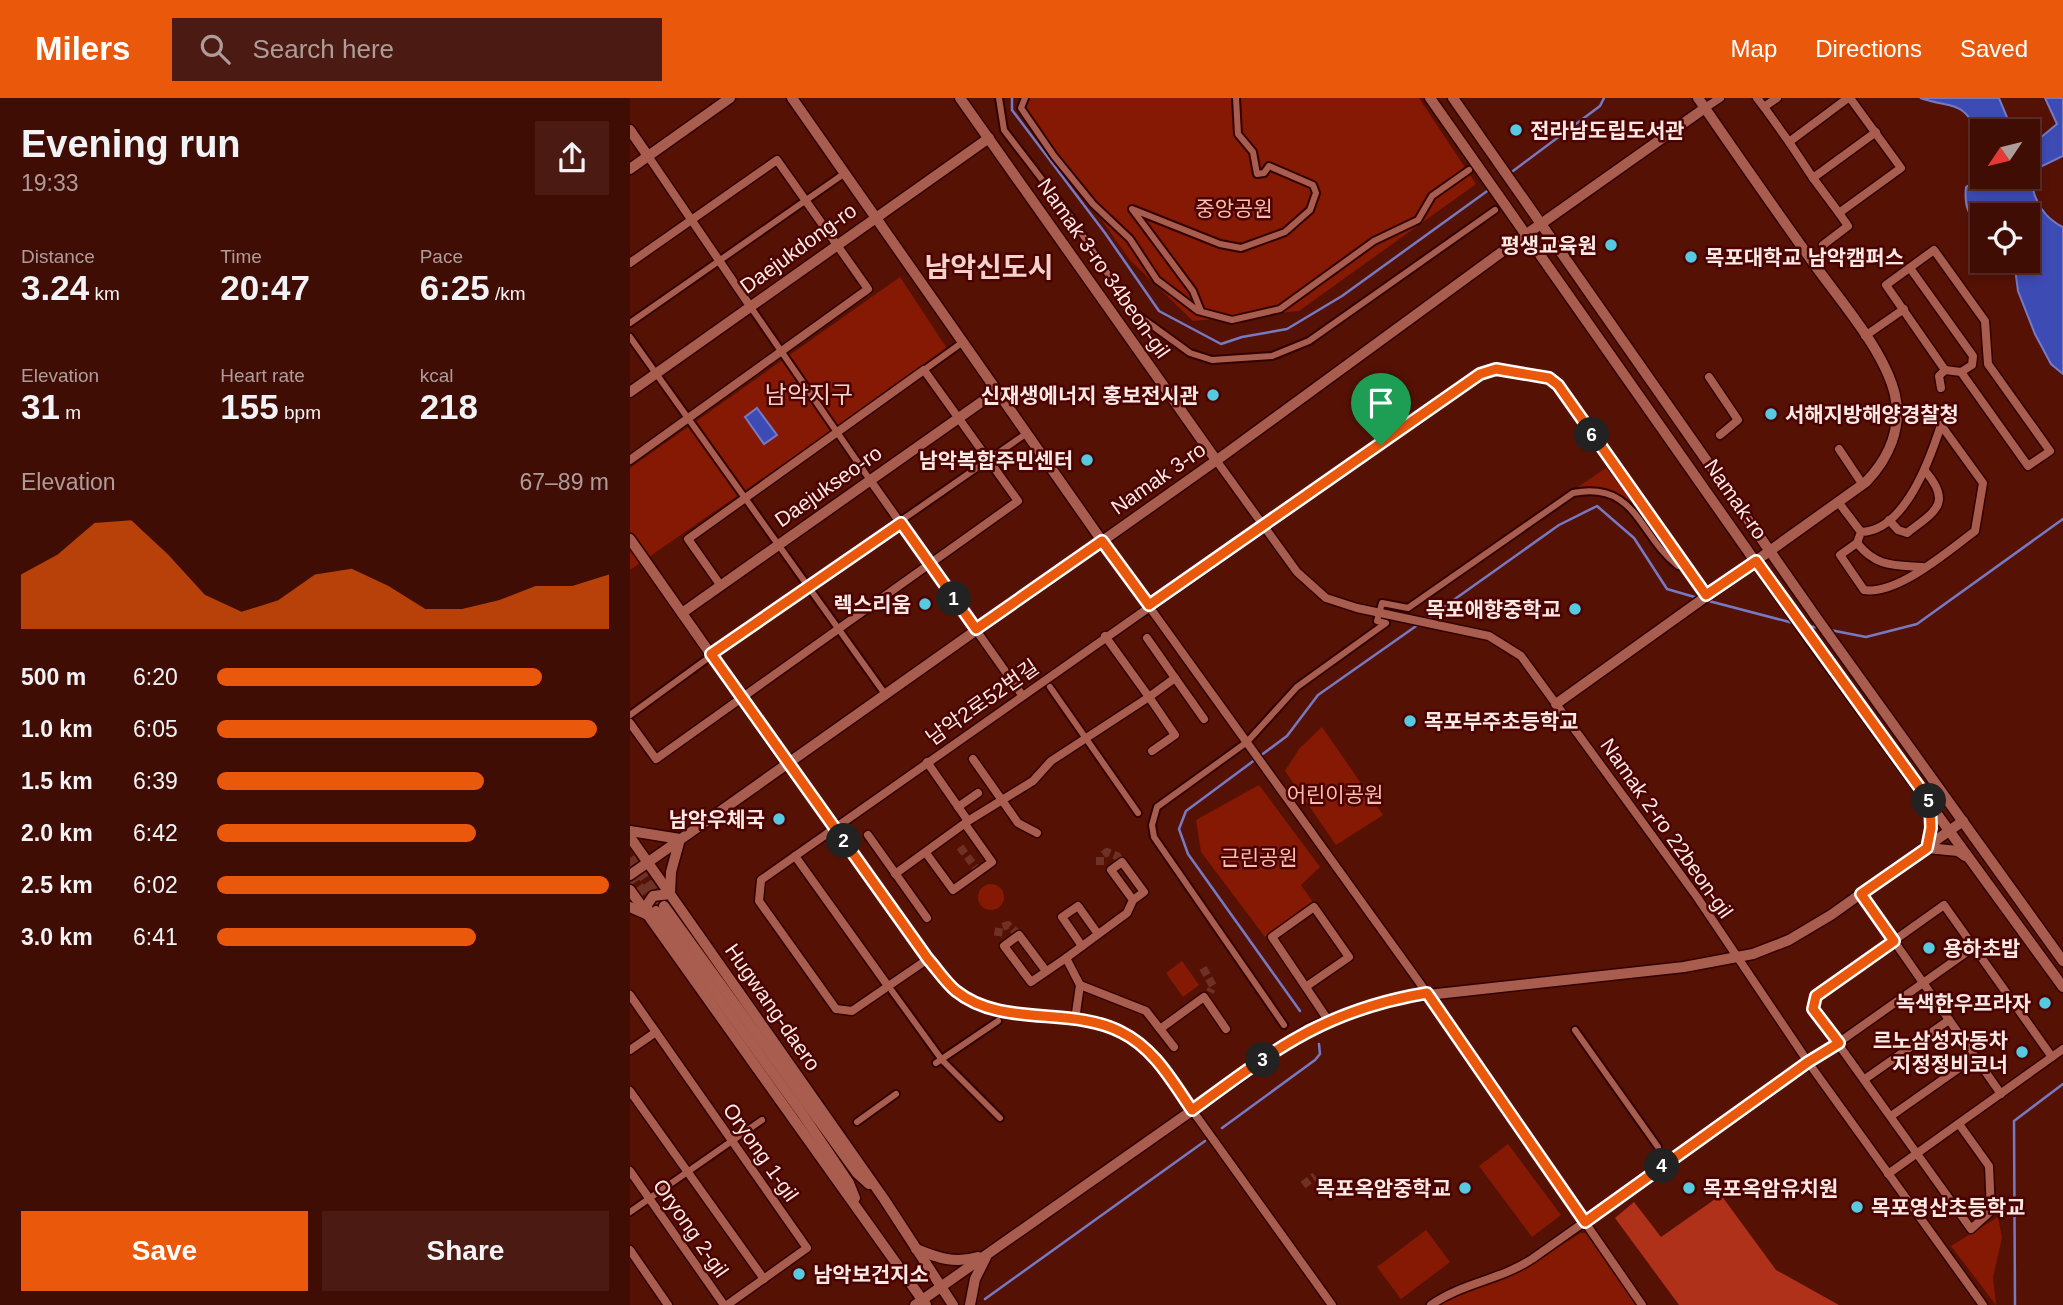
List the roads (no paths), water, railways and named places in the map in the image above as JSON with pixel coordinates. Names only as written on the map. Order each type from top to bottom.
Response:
[{"type":"street","points":[[630,169],[730,98]]},
{"type":"street","points":[[792,98],[1102,541],[1427,993],[1642,1305]]},
{"type":"street","name":"Namak 3-ro 34beon-gil","points":[[960,98],[1216,460]]},
{"type":"street","points":[[999,98],[1004,130],[1070,216],[1132,311],[1190,354],[1212,360],[1272,356],[1309,341],[1495,209]]},
{"type":"street","points":[[1025,98],[1021,108],[1062,166],[1093,204],[1130,239],[1157,280],[1200,311],[1232,320],[1280,309],[1374,241],[1418,220],[1432,195],[1469,170]]},
{"type":"street","points":[[1200,311],[1193,290],[1132,209],[1220,244],[1241,248],[1285,232],[1297,224],[1310,210],[1316,193],[1313,185],[1269,166],[1264,173],[1257,174],[1253,152],[1238,134],[1236,98]]},
{"type":"street","name":"Namak-ro","points":[[1430,98],[1811,640],[2063,987]]},
{"type":"street","name":"Namak-ro","points":[[1453,98],[1770,552],[2063,961]]},
{"type":"street","points":[[1556,704],[1863,485],[1888,452],[1893,440],[1896,412],[1888,374],[1865,336],[1698,98]]},
{"type":"street","points":[[1705,108],[1720,98]]},
{"type":"street","points":[[1757,98],[1848,226],[1823,245]]},
{"type":"street","points":[[1763,107],[1776,98]]},
{"type":"street","points":[[1789,142],[1849,98],[1876,132],[1901,168],[1839,213]]},
{"type":"street","name":"Namak 3-ro","points":[[630,876],[1216,460],[1705,108]]},
{"type":"street","points":[[630,130],[781,352],[1022,695]]},
{"type":"street","points":[[1813,178],[1876,132]]},
{"type":"street","name":"Daejukdong-ro","points":[[630,392],[875,216],[989,138]]},
{"type":"street","points":[[630,263],[777,160],[868,289],[630,460]]},
{"type":"street","points":[[630,323],[845,173]]},
{"type":"street","points":[[1934,250],[1985,321],[1988,364],[2050,451],[2028,467],[1961,372],[1945,370],[1886,285],[1910,268],[1934,250]]},
{"type":"street","points":[[1910,268],[1972,360],[1988,364]]},
{"type":"street","points":[[1865,336],[1904,309]]},
{"type":"street","points":[[630,337],[885,694]]},
{"type":"street","points":[[721,586],[688,538],[963,342]]},
{"type":"street","points":[[1961,372],[1986,346]]},
{"type":"street","name":"남악2로52번길","points":[[928,959],[890,989],[852,1011],[843,1012],[836,1009],[759,901],[761,880],[1480,374],[1496,369],[1549,378],[1558,385],[1705,596]]},
{"type":"street","points":[[630,723],[656,759],[1017,502],[924,370]]},
{"type":"street","points":[[1941,388],[1939,376],[1945,370]]},
{"type":"street","points":[[1709,377],[1738,421],[1720,435]]},
{"type":"street","name":"Daejukseo-ro","points":[[682,613],[997,391]]},
{"type":"street","points":[[1941,425],[1983,483],[1976,531],[1923,568],[1878,592],[1864,590],[1840,555],[1857,543],[1861,532],[1873,532],[1889,520],[1926,472],[1941,425]]},
{"type":"street","points":[[630,715],[711,654],[1027,433]]},
{"type":"street","points":[[1839,449],[1863,485]]},
{"type":"street","name":"Namak 2-ro 22beon-gil","points":[[1216,460],[1297,572],[1326,598],[1489,636],[1514,649],[1697,897],[1808,1062],[1983,1305]]},
{"type":"street","points":[[1889,520],[1898,530],[1907,533],[1936,510],[1941,498],[1938,486],[1926,472]]},
{"type":"street","points":[[1284,1025],[1154,838],[1152,825],[1157,807],[1247,742],[1297,687],[1386,623],[1377,621],[1382,603],[1408,608],[1573,493],[1586,491],[1613,495],[1631,507],[1664,555],[1678,566]]},
{"type":"street","points":[[1839,503],[1861,532]]},
{"type":"street","points":[[630,540],[928,959],[956,991],[976,1003],[1000,1010],[1075,1020],[1120,1031],[1149,1050],[1332,1305]]},
{"type":"street","points":[[1857,543],[1876,562],[1894,567],[1923,568]]},
{"type":"street","points":[[1105,636],[1175,735],[1152,751]]},
{"type":"street","points":[[1147,638],[1204,719]]},
{"type":"street","points":[[895,874],[1033,781],[1051,761],[1175,678]]},
{"type":"street","points":[[1050,687],[1138,813]]},
{"type":"street","points":[[973,759],[1023,827],[1037,833]]},
{"type":"street","points":[[926,853],[953,890],[992,862],[927,762]]},
{"type":"street","points":[[958,807],[978,793]]},
{"type":"street","points":[[1927,848],[1931,828],[1930,802]]},
{"type":"street","points":[[922,1303],[937,1289],[1292,1038],[1328,1020],[1367,1006],[1427,993],[1736,958],[1789,940],[1861,894],[1963,821]]},
{"type":"street","points":[[630,831],[680,839],[671,872],[670,894],[653,896],[647,905],[656,911]]},
{"type":"street","points":[[868,835],[927,918]]},
{"type":"street","name":"Hugwang-daero","points":[[630,837],[884,1199],[916,1249],[937,1289],[952,1305]]},
{"type":"street","points":[[1927,848],[1958,851],[1975,864]]},
{"type":"street","points":[[795,856],[939,1062],[1000,1118]]},
{"type":"street","points":[[1046,971],[1019,935],[1004,946],[1031,982],[1127,914],[1133,900],[1144,892],[1122,862],[1111,870],[1133,900]]},
{"type":"street","name":"Hugwang-daero","points":[[630,890],[656,911],[857,1173],[884,1199]]},
{"type":"street","points":[[1861,894],[2001,1094]]},
{"type":"street","points":[[1959,1124],[1989,1166],[1992,1211],[1971,1229],[1813,1009],[1816,996],[1944,905],[2052,1057]]},
{"type":"street","points":[[1082,946],[1062,917],[1078,906],[1098,934]]},
{"type":"street","points":[[630,907],[656,911]]},
{"type":"street","points":[[1307,986],[1349,957],[1314,907],[1272,937],[1328,1020]]},
{"type":"street","name":"Hugwang-daero","points":[[656,911],[922,1303]]},
{"type":"street","points":[[1431,1305],[1453,1290],[1523,1265],[1974,947]]},
{"type":"street","points":[[1066,958],[1080,985],[1075,1020]]},
{"type":"street","points":[[1080,985],[1146,1011],[1174,1047]]},
{"type":"street","name":"Oryong 1-gil","points":[[630,995],[807,1248],[726,1305]]},
{"type":"street","points":[[1160,1029],[1207,995],[1226,1029]]},
{"type":"street","points":[[1865,1079],[1949,1020]]},
{"type":"street","points":[[939,1062],[998,1021]]},
{"type":"street","points":[[1575,1030],[1658,1147]]},
{"type":"street","points":[[630,1050],[656,1032]]},
{"type":"street","points":[[1888,1174],[2063,1049]]},
{"type":"street","points":[[1891,1116],[1975,1057]]},
{"type":"street","points":[[630,1091],[764,1279]]},
{"type":"street","points":[[857,1122],[895,1094]]},
{"type":"street","points":[[630,1212],[762,1120]]},
{"type":"street","name":"Oryong 2-gil","points":[[630,1171],[726,1305]]},
{"type":"street","points":[[916,1249],[934,1257],[962,1262],[988,1253]]},
{"type":"street","points":[[630,1250],[668,1305]]},
{"type":"street","points":[[970,1305],[975,1279],[988,1253]]},
{"type":"waterway","points":[[1012,98],[1012,110],[1105,233],[1159,311],[1221,344],[1242,337],[1287,329],[1342,296],[1490,189]]},
{"type":"waterway","points":[[1509,174],[1600,106],[1604,98]]},
{"type":"waterway","points":[[1424,621],[1559,525],[1597,506],[1634,538],[1667,589],[1698,598]]},
{"type":"waterway","points":[[1830,630],[1866,637],[1917,624],[2063,519]]},
{"type":"waterway","points":[[1705,600],[1793,623]]},
{"type":"waterway","points":[[1300,1011],[1188,854],[1179,829],[1186,811],[1287,736],[1318,695],[1419,624]]},
{"type":"waterway","points":[[1803,625],[1820,628]]},
{"type":"waterway","points":[[1222,1128],[1315,1060],[1320,1054],[1319,1044]]},
{"type":"waterway","points":[[2015,1305],[2014,1121],[2063,1084]]},
{"type":"waterway","points":[[985,1299],[1205,1141]]},
{"type":"tunnel","points":[[960,847],[979,872]]},
{"type":"tunnel","points":[[1100,865],[1100,857],[1107,852],[1117,856],[1122,862]]},
{"type":"tunnel","points":[[630,858],[664,906]]},
{"type":"tunnel","points":[[630,874],[654,908]]},
{"type":"tunnel","points":[[998,936],[999,928],[1008,925],[1019,935]]},
{"type":"tunnel","points":[[1203,968],[1213,986],[1210,992]]},
{"type":"tunnel","points":[[1303,1185],[1315,1176]]},
{"type":"place","name":"전라남도립도서관","points":[[1516,130]]},
{"type":"place","name":"평생교육원","points":[[1611,245]]},
{"type":"place","name":"목포대학교 남악캠퍼스","points":[[1691,257]]},
{"type":"place","name":"신재생에너지 홍보전시관","points":[[1213,395]]},
{"type":"place","name":"서해지방해양경찰청","points":[[1771,414]]},
{"type":"place","name":"남악복합주민센터","points":[[1087,460]]},
{"type":"place","name":"렉스리움","points":[[925,604]]},
{"type":"place","name":"목포애향중학교","points":[[1575,609]]},
{"type":"place","name":"목포부주초등학교","points":[[1410,721]]},
{"type":"place","name":"남악우체국","points":[[779,819]]},
{"type":"place","name":"용하초밥","points":[[1929,948]]},
{"type":"place","name":"녹색한우프라자","points":[[2045,1003]]},
{"type":"place","name":"르노삼성자동차 지정정비코너","points":[[2022,1052]]},
{"type":"place","name":"목포옥암중학교","points":[[1465,1188]]},
{"type":"place","name":"목포옥암유치원","points":[[1689,1188]]},
{"type":"place","name":"목포영산초등학교","points":[[1857,1207]]},
{"type":"place","name":"남악보건지소","points":[[799,1274]]},
{"type":"district","name":"남악신도시","points":[[989,267]]},
{"type":"district","name":"남악지구","points":[[809,394]]},
{"type":"park label","name":"중앙공원","points":[[1234,208]]},
{"type":"park label","name":"어린이공원","points":[[1335,794]]},
{"type":"park label","name":"근린공원","points":[[1259,857]]}]
